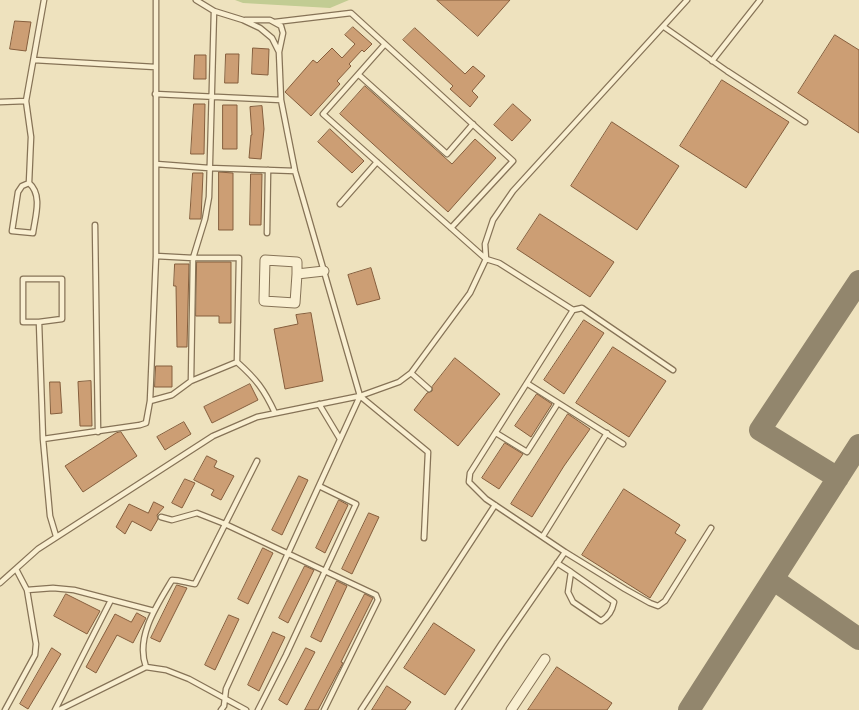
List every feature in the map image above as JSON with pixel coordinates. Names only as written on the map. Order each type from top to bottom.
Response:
[{"type":"street","points":[[265,260],[297,262],[297,274],[295,303],[264,301],[265,260]]},
{"type":"street","points":[[297,274],[324,271]]},
{"type":"street","points":[[511,710],[545,659]]},
{"type":"lane","points":[[29,183],[31,137],[26,101],[44,0]]},
{"type":"lane","points":[[44,440],[146,423],[150,401],[156,256],[156,0]]},
{"type":"lane","points":[[196,0],[214,11],[243,20],[260,28],[272,38],[279,52]]},
{"type":"lane","points":[[0,583],[38,549],[56,536],[213,436],[257,417],[360,396],[399,382],[411,373],[470,293],[486,259],[484,244],[493,220],[514,191],[687,0]]},
{"type":"lane","points":[[712,61],[760,0]]},
{"type":"lane","points":[[192,381],[193,258],[205,219],[209,197],[208,168],[214,11]]},
{"type":"lane","points":[[275,22],[351,13],[513,161],[451,228]]},
{"type":"lane","points":[[243,20],[270,20],[281,26],[283,33],[279,52],[281,100],[295,171],[360,396],[428,452],[424,538]]},
{"type":"lane","points":[[664,26],[712,61],[805,122]]},
{"type":"lane","points":[[385,44],[323,114],[486,259],[499,263],[573,310],[582,308],[673,370]]},
{"type":"lane","points":[[34,60],[155,67]]},
{"type":"lane","points":[[359,74],[447,154],[474,124]]},
{"type":"lane","points":[[155,94],[281,100]]},
{"type":"lane","points":[[0,102],[26,101]]},
{"type":"lane","points":[[340,204],[377,162]]},
{"type":"lane","points":[[156,164],[295,171]]},
{"type":"lane","points":[[267,233],[268,170]]},
{"type":"lane","points":[[29,183],[34,187],[38,197],[34,233],[12,231],[18,192],[22,186],[29,183]]},
{"type":"lane","points":[[95,225],[98,432]]},
{"type":"lane","points":[[156,256],[239,258],[236,362]]},
{"type":"lane","points":[[22,279],[62,279],[62,318],[39,322],[23,322],[22,279]]},
{"type":"lane","points":[[573,310],[470,473],[469,482],[486,499],[565,552],[650,604],[658,606],[665,601],[711,528]]},
{"type":"lane","points":[[39,322],[44,440],[50,516],[56,536]]},
{"type":"lane","points":[[150,401],[172,395],[192,381],[236,362]]},
{"type":"lane","points":[[236,362],[265,391],[275,413]]},
{"type":"lane","points":[[411,373],[429,389]]},
{"type":"lane","points":[[528,384],[623,444]]},
{"type":"lane","points":[[221,710],[224,706],[226,689],[360,396]]},
{"type":"lane","points":[[496,433],[527,452],[558,403]]},
{"type":"lane","points":[[320,404],[340,439]]},
{"type":"lane","points":[[543,536],[607,434]]},
{"type":"lane","points":[[146,667],[143,659],[143,642],[154,611],[172,580],[195,584],[257,461]]},
{"type":"lane","points":[[258,710],[286,655],[356,504],[319,486]]},
{"type":"lane","points":[[361,710],[495,505]]},
{"type":"lane","points":[[161,517],[172,520],[197,512],[376,595],[378,600],[324,710]]},
{"type":"lane","points":[[458,710],[565,552]]},
{"type":"lane","points":[[557,562],[614,602],[613,610],[607,617],[601,621],[573,602],[568,592],[571,572]]},
{"type":"lane","points":[[5,710],[35,655],[36,644],[27,590],[16,569]]},
{"type":"lane","points":[[27,590],[53,588],[74,590],[154,611]]},
{"type":"lane","points":[[57,710],[111,600]]},
{"type":"lane","points":[[57,710],[146,667],[166,670],[189,679],[246,710]]},
{"type":"green space","points":[[235,0],[349,0],[330,8],[243,3]]},
{"type":"building","points":[[437,0],[510,0],[478,36]]},
{"type":"building","points":[[15,21],[31,22],[26,51],[10,49]]},
{"type":"building","points":[[353,27],[372,44],[364,52],[362,50],[349,64],[351,66],[337,81],[340,84],[311,116],[285,92],[313,60],[317,63],[332,48],[342,58],[355,44],[345,35]]},
{"type":"building","points":[[415,28],[465,74],[473,66],[485,76],[472,91],[478,97],[470,107],[450,89],[453,86],[403,40]]},
{"type":"building","points":[[835,35],[859,50],[859,133],[798,93]]},
{"type":"building","points":[[253,48],[269,49],[268,75],[252,74]]},
{"type":"building","points":[[226,54],[239,54],[238,83],[225,83]]},
{"type":"building","points":[[195,55],[206,55],[206,79],[194,79]]},
{"type":"building","points":[[722,80],[789,122],[746,188],[680,146]]},
{"type":"building","points":[[365,86],[452,164],[475,139],[496,158],[448,212],[340,114]]},
{"type":"building","points":[[194,104],[205,104],[204,154],[191,154]]},
{"type":"building","points":[[513,104],[531,120],[512,141],[494,125]]},
{"type":"building","points":[[223,105],[237,105],[237,149],[223,149]]},
{"type":"building","points":[[262,106],[264,129],[261,159],[249,158],[252,135],[250,107]]},
{"type":"building","points":[[612,122],[679,166],[637,230],[571,186]]},
{"type":"building","points":[[330,129],[364,161],[352,173],[318,142]]},
{"type":"building","points":[[219,172],[233,173],[233,230],[219,230]]},
{"type":"building","points":[[193,173],[203,173],[201,219],[190,219]]},
{"type":"building","points":[[251,174],[262,174],[261,225],[250,225]]},
{"type":"building","points":[[540,214],[614,262],[590,297],[517,249]]},
{"type":"building","points":[[197,262],[231,262],[231,323],[219,323],[219,316],[196,316]]},
{"type":"building","points":[[175,264],[189,264],[187,347],[177,347],[176,286],[174,286]]},
{"type":"building","points":[[371,268],[380,299],[357,305],[348,275]]},
{"type":"building","points":[[311,313],[323,381],[285,389],[274,329],[298,324],[296,315]]},
{"type":"building","points":[[584,320],[604,333],[564,394],[544,380]]},
{"type":"building","points":[[613,347],[666,381],[629,437],[576,403]]},
{"type":"building","points":[[455,358],[500,394],[458,446],[414,410],[427,393],[432,391],[432,387]]},
{"type":"building","points":[[156,366],[172,366],[172,387],[155,387]]},
{"type":"building","points":[[91,381],[92,426],[80,426],[78,382]]},
{"type":"building","points":[[50,382],[60,382],[62,413],[51,414]]},
{"type":"building","points":[[250,384],[258,400],[212,423],[204,407]]},
{"type":"building","points":[[537,394],[552,404],[531,437],[515,426]]},
{"type":"building","points":[[568,414],[590,429],[532,517],[511,504]]},
{"type":"building","points":[[184,422],[191,434],[165,450],[157,437]]},
{"type":"building","points":[[121,432],[137,456],[83,492],[65,466],[116,433]]},
{"type":"building","points":[[505,443],[523,454],[499,489],[482,478]]},
{"type":"building","points":[[207,456],[217,461],[214,467],[234,476],[221,500],[211,495],[214,490],[194,480]]},
{"type":"building","points":[[299,476],[308,480],[282,535],[272,530]]},
{"type":"building","points":[[185,479],[195,483],[182,508],[172,503]]},
{"type":"building","points":[[624,489],[680,525],[675,533],[686,540],[650,598],[582,555]]},
{"type":"building","points":[[339,500],[348,505],[325,553],[316,548]]},
{"type":"building","points":[[154,502],[164,507],[157,515],[158,519],[151,531],[132,521],[125,534],[116,527],[129,504],[148,513]]},
{"type":"building","points":[[369,513],[379,517],[352,574],[342,569]]},
{"type":"building","points":[[263,548],[273,553],[248,604],[238,599]]},
{"type":"building","points":[[305,566],[314,570],[288,623],[279,618]]},
{"type":"building","points":[[337,581],[347,586],[321,642],[311,637]]},
{"type":"building","points":[[177,585],[187,588],[160,642],[151,638]]},
{"type":"building","points":[[66,594],[100,611],[87,634],[54,616]]},
{"type":"building","points":[[365,594],[373,598],[341,662],[343,663],[318,710],[305,710]]},
{"type":"building","points":[[137,613],[146,618],[133,643],[117,635],[96,673],[86,667],[115,614],[131,622]]},
{"type":"building","points":[[229,615],[239,619],[215,670],[205,665]]},
{"type":"building","points":[[434,623],[475,650],[445,695],[404,668]]},
{"type":"building","points":[[273,632],[285,637],[259,691],[248,685]]},
{"type":"building","points":[[52,648],[61,654],[28,709],[20,704]]},
{"type":"building","points":[[306,648],[315,652],[287,705],[279,700]]},
{"type":"building","points":[[557,667],[612,703],[607,710],[528,710]]},
{"type":"building","points":[[387,686],[411,702],[405,710],[372,710]]},
{"type":"taxiway","points":[[838,478],[760,430],[859,281]]},
{"type":"taxiway","points":[[689,710],[859,445]]},
{"type":"taxiway","points":[[774,580],[859,639]]}]
